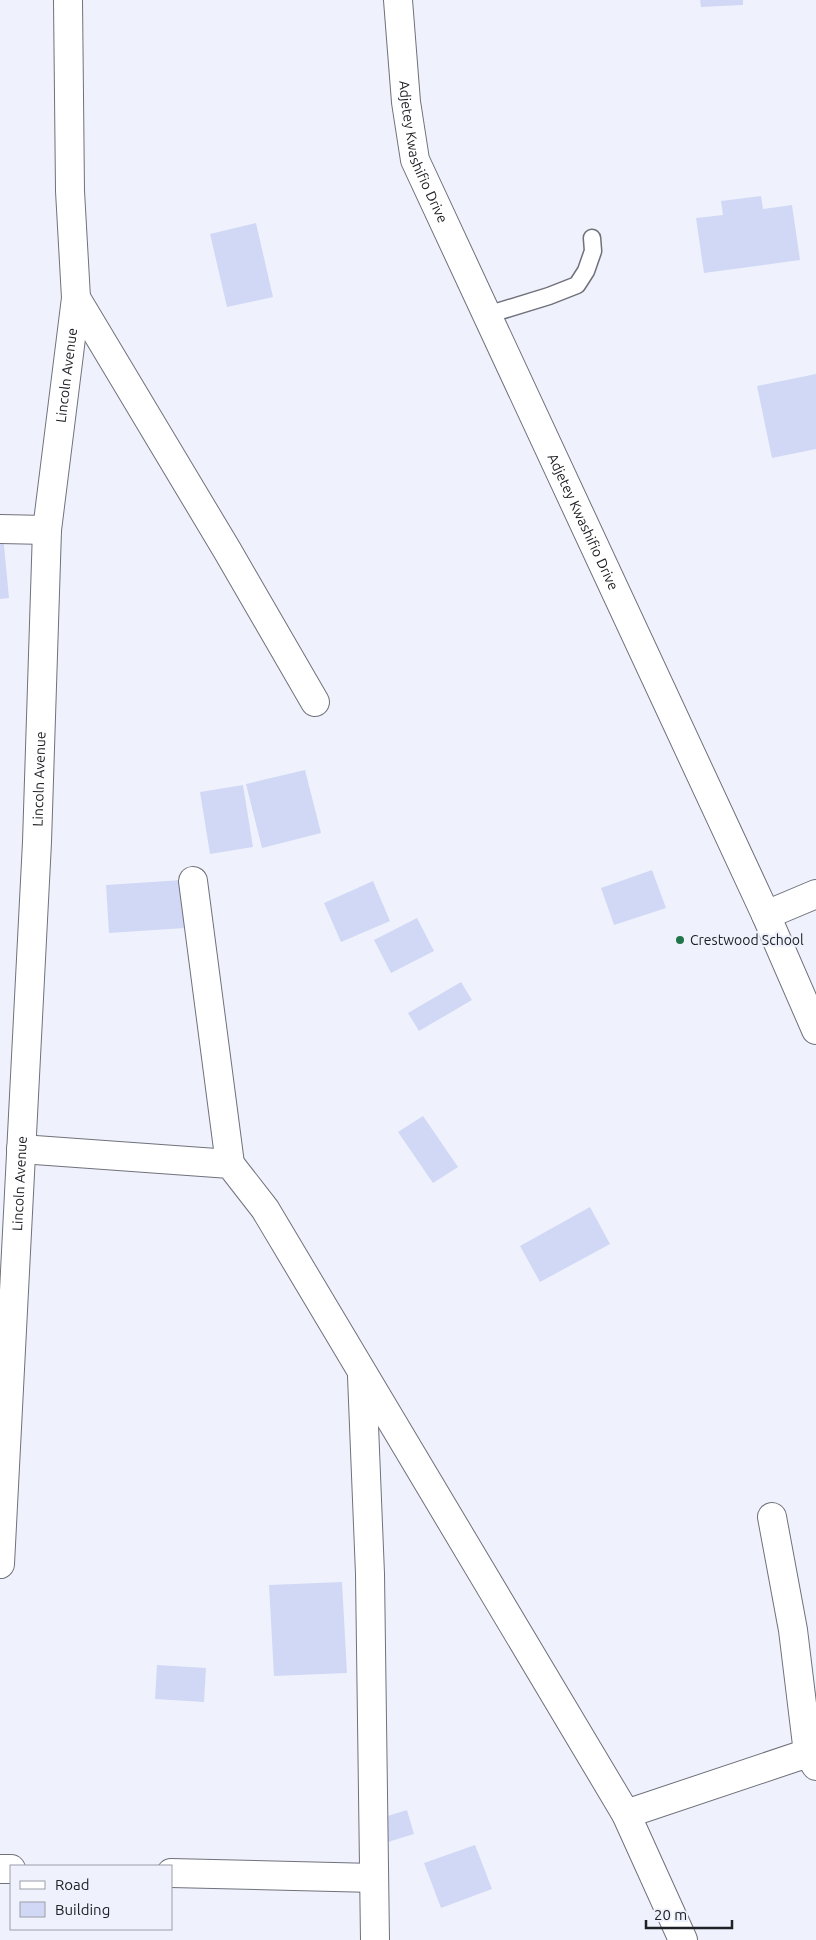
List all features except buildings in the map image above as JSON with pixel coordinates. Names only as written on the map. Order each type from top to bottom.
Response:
[{"type":"street","name":"Lincoln Avenue","points":[[0,1564],[9,1233],[21,1150],[37,842],[47,530],[76,298],[70,191],[68,0]]},
{"type":"street","name":"Adjetey Kwashifio Drive","points":[[398,0],[406,102],[415,160],[766,915],[816,1030]]},
{"type":"street","points":[[76,298],[227,550],[315,702]]},
{"type":"street","points":[[0,529],[47,530]]},
{"type":"street","points":[[193,881],[230,1164],[265,1210],[626,1814],[683,1940]]},
{"type":"street","points":[[766,915],[816,894]]},
{"type":"street","points":[[21,1150],[230,1164]]},
{"type":"street","points":[[362,1372],[370,1574],[375,1940]]},
{"type":"street","points":[[626,1814],[812,1759],[793,1630],[772,1517]]},
{"type":"street","points":[[172,1873],[374,1878]]},
{"type":"lane","points":[[487,316],[577,285],[586,270],[593,251],[592,238]]},
{"type":"place","name":"Crestwood School","points":[[680,940]]}]
